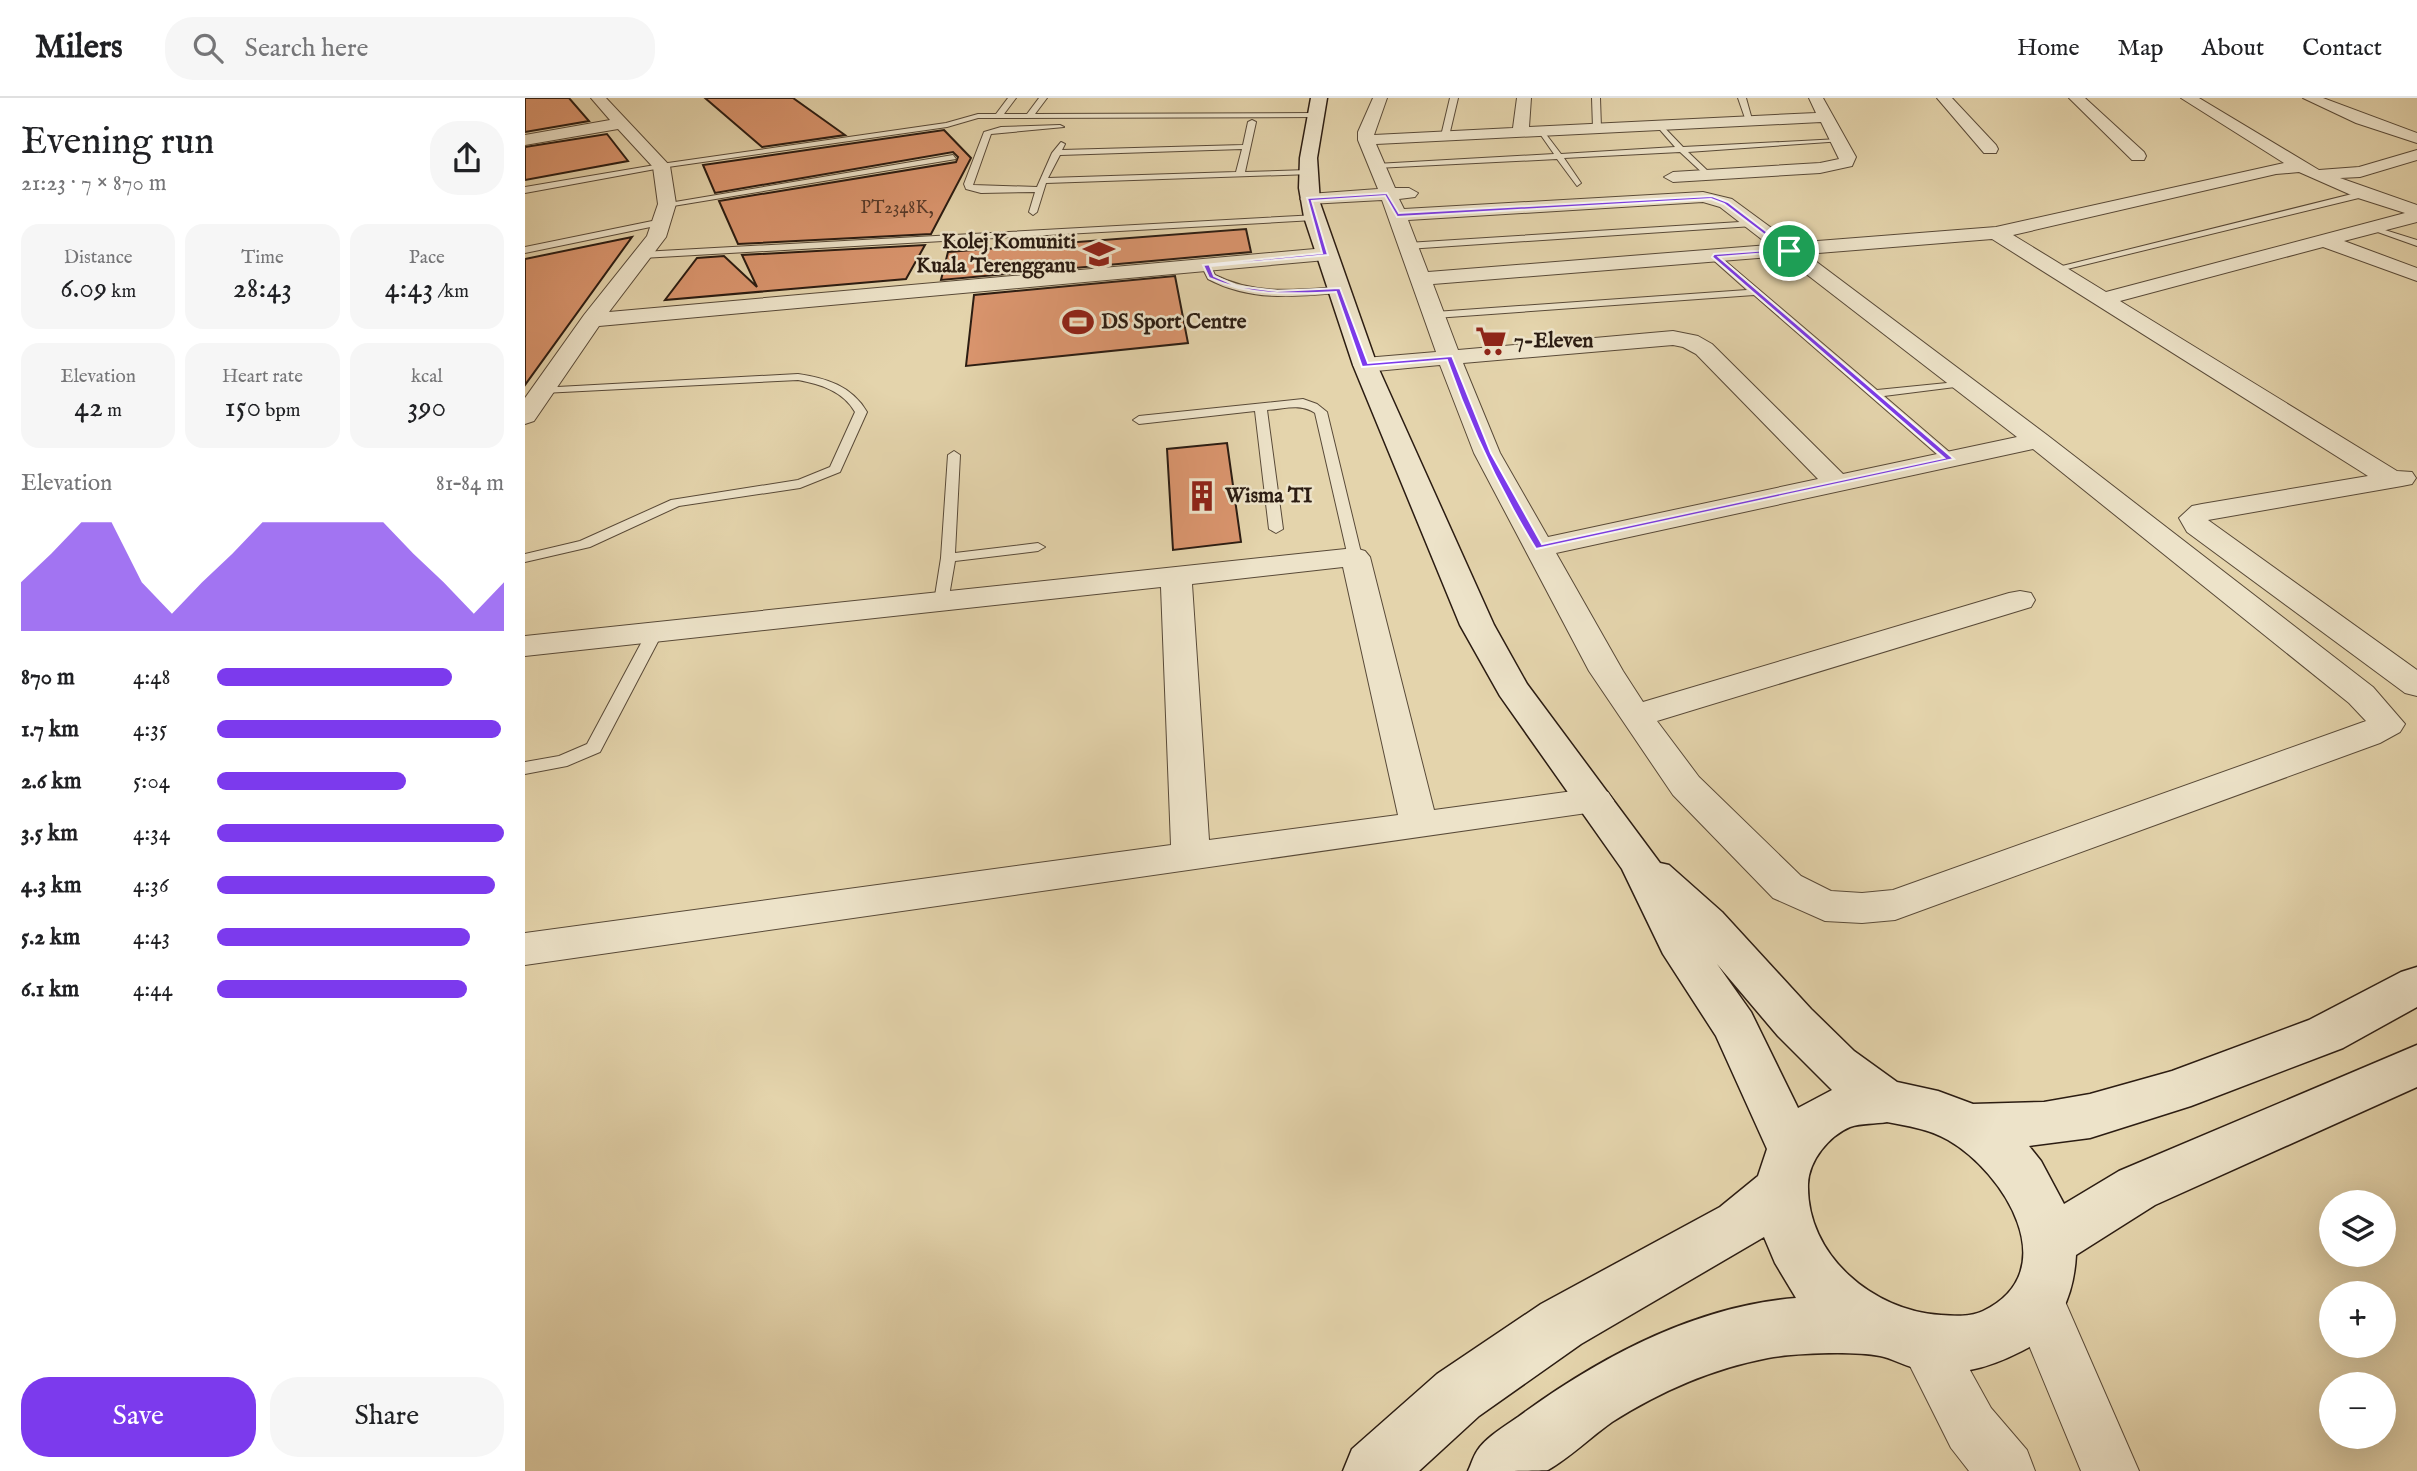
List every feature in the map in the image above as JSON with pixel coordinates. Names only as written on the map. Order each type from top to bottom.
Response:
[{"type":"street","points":[[525,416],[592,320],[646,250],[662,222],[667,204],[661,166],[598,98]]},
{"type":"street","points":[[1310,196],[1392,204],[1703,197],[1726,203],[2038,440],[2361,695],[2388,724],[2368,735],[1895,905],[1862,908],[1825,906],[1787,887],[1686,786],[1635,716],[1606,671],[1487,453],[1472,420],[1450,357],[1392,204],[1366,140],[1366,132],[1380,98]]},
{"type":"street","points":[[1520,132],[1524,98]]},
{"type":"street","points":[[1655,178],[1837,166],[1846,162],[1848,157],[1816,98]]},
{"type":"street","points":[[1944,98],[1990,149]]},
{"type":"street","points":[[2076,98],[2138,156]]},
{"type":"street","points":[[2188,98],[2307,170],[2417,214]]},
{"type":"street","points":[[2310,98],[2362,120],[2417,138]]},
{"type":"street","points":[[1316,111],[1310,196],[1325,254],[1365,365],[1477,625],[1512,688],[1640,863],[1678,942],[1735,1026],[1786,1168],[1784,1222],[1803,1262],[1834,1299],[1902,1336],[2006,1471]]},
{"type":"street","points":[[1366,140],[1597,128],[1666,120],[1750,121],[1825,117]]},
{"type":"street","points":[[525,140],[623,123]]},
{"type":"street","points":[[1419,279],[1996,233],[2276,169],[2360,172],[2417,155]]},
{"type":"street","points":[[1550,184],[1584,182]]},
{"type":"street","points":[[1392,204],[1428,192]]},
{"type":"street","points":[[2104,299],[2375,228],[2417,214]]},
{"type":"street","points":[[1996,233],[2405,477]]},
{"type":"street","points":[[2325,241],[2417,275]]},
{"type":"street","points":[[592,320],[1325,254]]},
{"type":"street","points":[[1365,365],[1673,338],[1690,341],[1704,349],[1837,483]]},
{"type":"street","points":[[1539,548],[2038,440]]},
{"type":"street","points":[[2405,477],[2202,512],[2193,518],[2197,526],[2417,687]]},
{"type":"street","points":[[525,646],[1355,557],[1419,825]]},
{"type":"street","points":[[1176,576],[1192,857]]},
{"type":"street","points":[[1635,716],[2020,600]]},
{"type":"street","points":[[525,949],[1595,801]]},
{"type":"street","points":[[1640,863],[1713,930],[1831,1062],[1861,1087],[1887,1101]]},
{"type":"street","points":[[1968,1126],[2044,1124],[2090,1116],[2173,1091],[2326,1034],[2417,985]]},
{"type":"street","points":[[2049,1242],[2137,1188],[2417,1065]]},
{"type":"street","points":[[1374,1471],[1458,1395],[1561,1324],[1739,1225],[1786,1168],[1815,1122],[1848,1106],[1887,1101],[1929,1108],[1968,1126],[2004,1153],[2031,1188],[2049,1242],[2050,1266],[2038,1301],[2011,1328],[1972,1343],[1813,1326],[1771,1328],[1721,1340],[1661,1364],[1590,1401],[1499,1471]]},
{"type":"street","points":[[2038,1301],[2110,1471]]},
{"type":"lane","points":[[999,115],[1012,98]]},
{"type":"lane","points":[[1030,115],[1043,98]]},
{"type":"lane","points":[[1445,136],[1454,98]]},
{"type":"lane","points":[[1596,98],[1597,128]]},
{"type":"lane","points":[[1742,98],[1750,121]]},
{"type":"lane","points":[[1068,116],[1074,107]]},
{"type":"lane","points":[[1111,115],[1117,107]]},
{"type":"lane","points":[[1108,126],[1316,111]]},
{"type":"lane","points":[[525,190],[661,166],[947,125],[978,116],[1255,114]]},
{"type":"lane","points":[[1240,174],[1255,114]]},
{"type":"lane","points":[[1666,120],[1682,149],[1707,175]]},
{"type":"lane","points":[[1033,212],[1042,185],[1069,127],[988,132],[968,184],[969,187],[981,190],[1042,185],[1240,174],[1310,196]]},
{"type":"lane","points":[[1542,131],[1558,156],[1584,182]]},
{"type":"lane","points":[[1376,166],[1839,141]]},
{"type":"lane","points":[[1056,153],[1246,147]]},
{"type":"lane","points":[[667,204],[953,157]]},
{"type":"lane","points":[[2055,269],[2364,194]]},
{"type":"lane","points":[[646,250],[1310,196]]},
{"type":"lane","points":[[525,250],[662,222]]},
{"type":"lane","points":[[1407,246],[1752,223]]},
{"type":"lane","points":[[2375,228],[2417,243]]},
{"type":"lane","points":[[1714,256],[1950,459]]},
{"type":"lane","points":[[1206,265],[1211,277],[1236,287],[1277,293],[1338,289]]},
{"type":"lane","points":[[1434,315],[1756,292]]},
{"type":"lane","points":[[525,558],[585,544],[675,503],[800,484],[820,477],[835,469],[861,412],[856,401],[831,385],[817,379],[798,377],[543,390]]},
{"type":"lane","points":[[1874,394],[1963,383]]},
{"type":"lane","points":[[1139,420],[1313,405],[1321,412],[1355,557]]},
{"type":"lane","points":[[1261,408],[1276,529]]},
{"type":"lane","points":[[941,602],[948,558],[954,455]]},
{"type":"lane","points":[[948,558],[1038,547]]},
{"type":"lane","points":[[525,768],[556,764],[580,756],[593,748],[655,632]]},
{"type":"building","points":[[525,98],[569,98],[589,121],[525,132]]},
{"type":"building","points":[[705,98],[793,98],[845,135],[762,147]]},
{"type":"building","points":[[944,130],[971,158],[931,234],[738,244],[719,201],[956,162],[958,157],[953,152],[715,193],[703,165]]},
{"type":"building","points":[[607,134],[628,161],[525,180],[525,147]]},
{"type":"building","name":"Kolej Komuniti Kuala Terengganu","points":[[1246,229],[1251,252],[941,280],[948,252]]},
{"type":"building","points":[[632,237],[525,385],[525,259]]},
{"type":"building","points":[[925,245],[906,279],[665,300],[697,258],[724,256],[757,287],[742,255]]},
{"type":"building","name":"DS Sport Centre","points":[[1175,276],[1188,343],[966,366],[974,295]]},
{"type":"building","name":"Wisma TI","points":[[1227,443],[1241,542],[1173,550],[1167,449]]},
{"type":"place","name":"Kolej Komuniti Kuala Terengganu","points":[[1099,254]]},
{"type":"place","name":"DS Sport Centre","points":[[1078,322]]},
{"type":"place","name":"7-Eleven","points":[[1491,341]]},
{"type":"place","name":"Wisma TI","points":[[1202,496]]},
{"type":"route","points":[[1387,194],[1397,215],[1712,198],[1726,203],[1789,251],[1714,256],[1950,459],[1539,548],[1487,453],[1472,420],[1450,357],[1365,365],[1338,289],[1277,293],[1257,291],[1221,283],[1211,277],[1206,265],[1325,254],[1309,200],[1387,194]]}]
